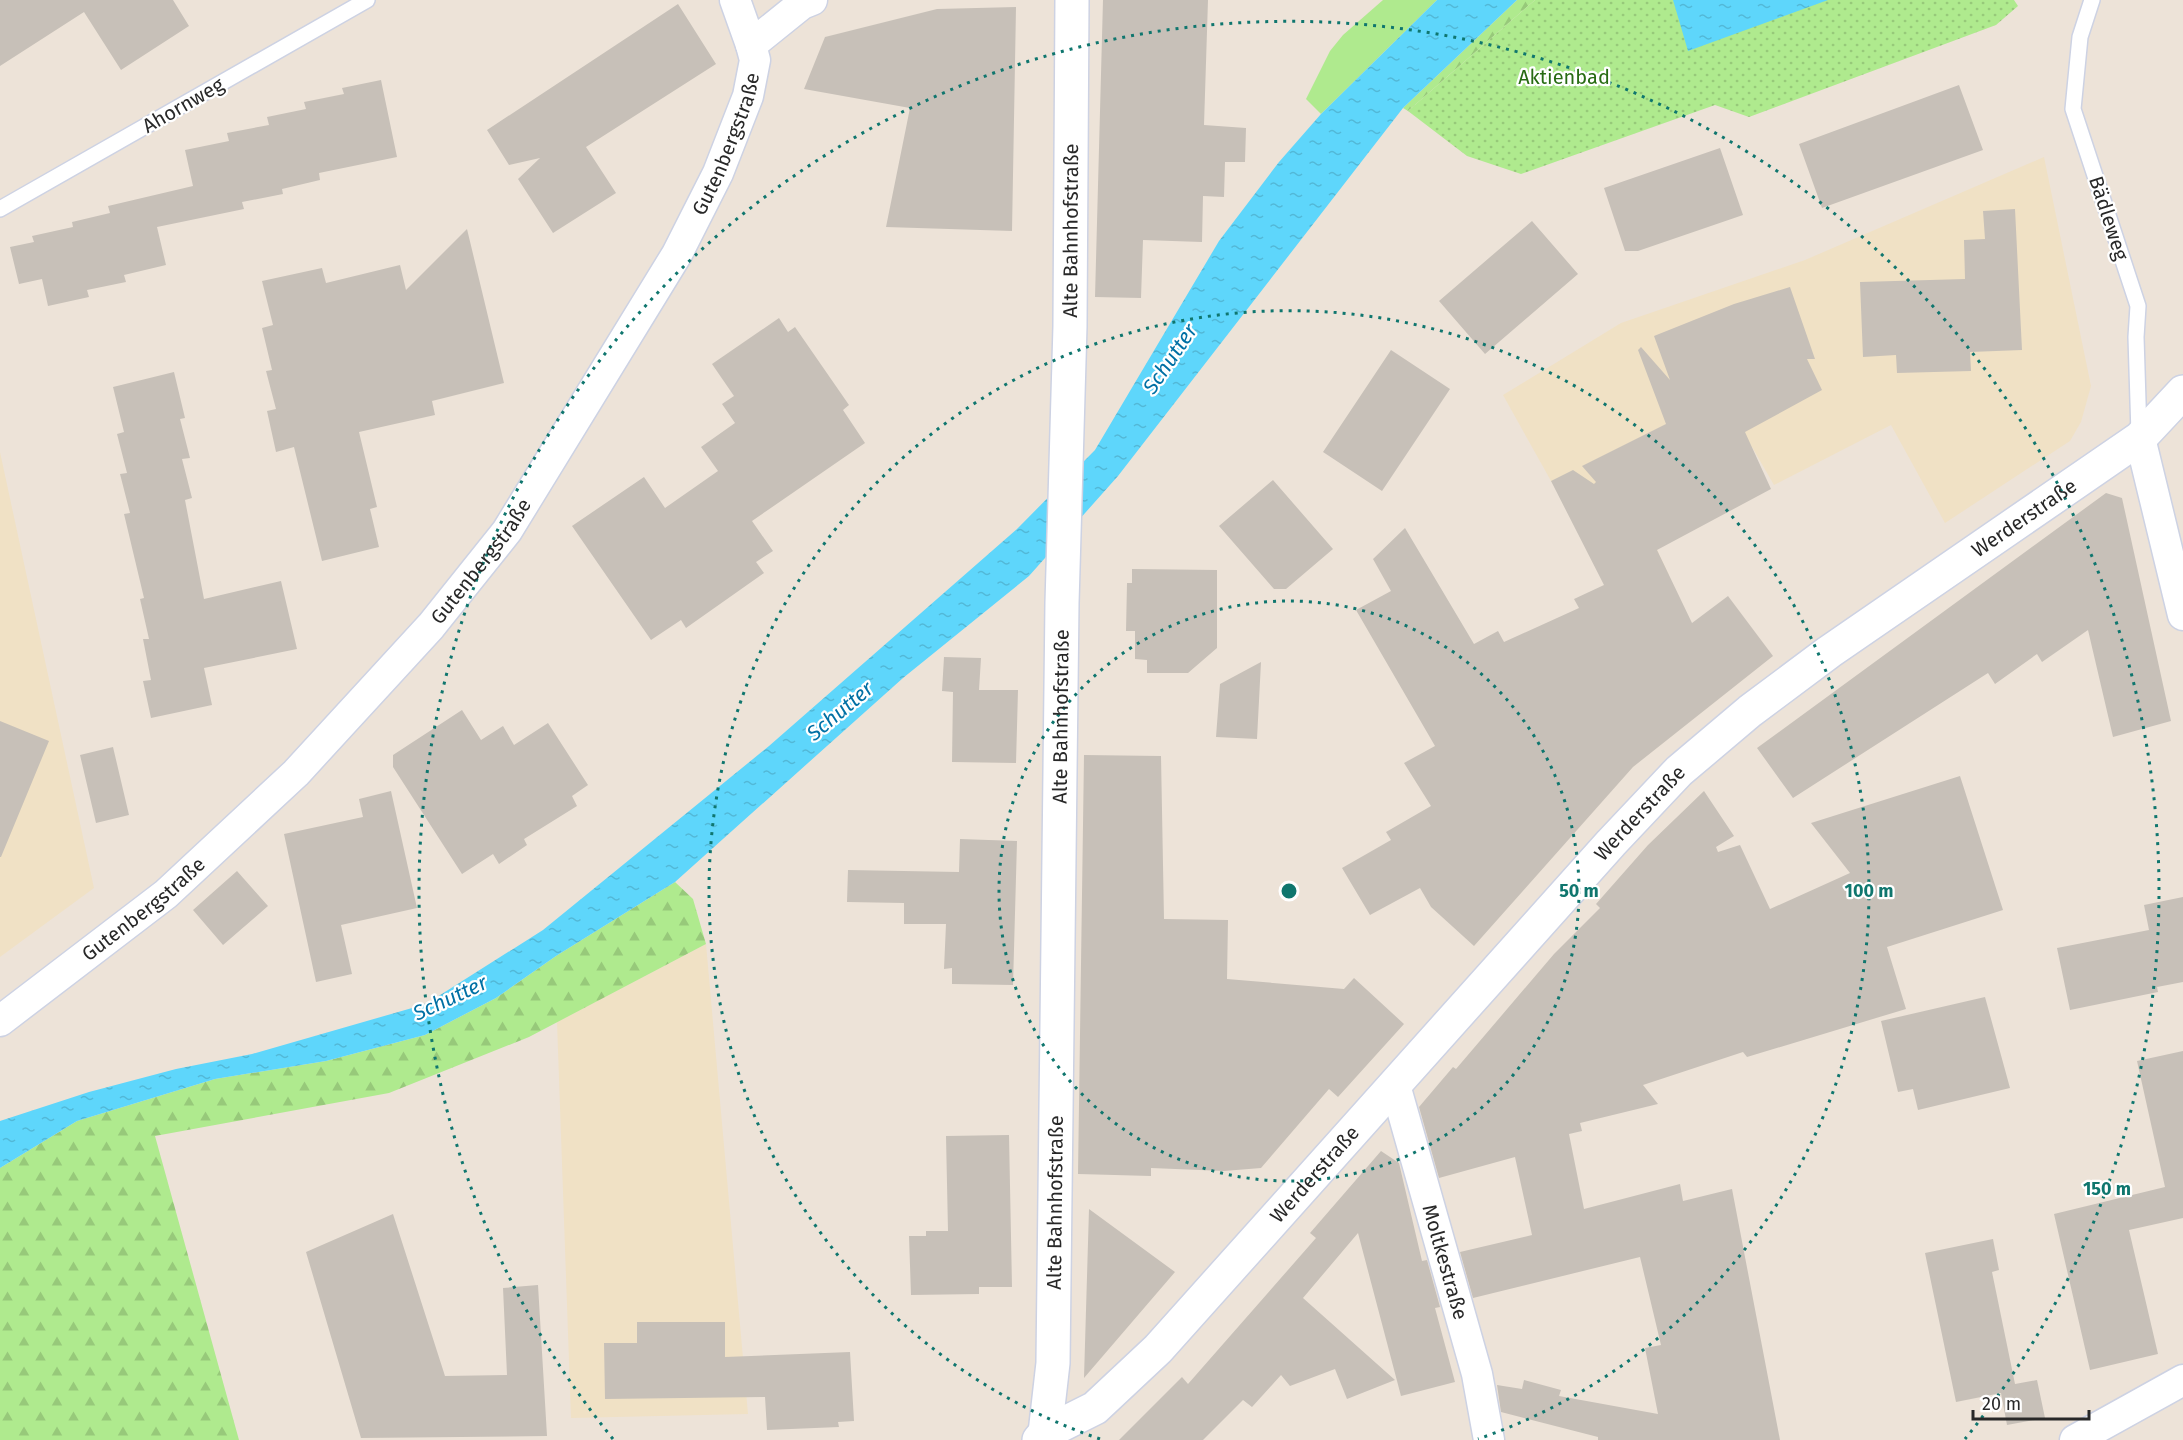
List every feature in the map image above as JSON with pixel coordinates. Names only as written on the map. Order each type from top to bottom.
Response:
[{"type":"street","points":[[735,0],[751,45]]},
{"type":"street","name":"Gutenbergstraße","points":[[0,1021],[166,894],[296,773],[431,626],[507,531],[676,254],[713,183],[748,96],[755,60],[751,45],[802,4],[812,0]]},
{"type":"street","name":"Alte Bahnhofstraße","points":[[1036,1438],[1053,1363],[1064,550],[1068,461],[1072,0]]},
{"type":"street","name":"Werderstraße","points":[[1036,1438],[1095,1408],[1158,1349],[1611,843],[1679,771],[1750,711],[1829,652],[2140,438],[2183,392]]},
{"type":"street","points":[[2140,438],[2183,615]]},
{"type":"street","name":"Moltkestraße","points":[[1395,1085],[1477,1374],[1490,1440]]},
{"type":"street","points":[[2075,1440],[2183,1380]]},
{"type":"lane","name":"Ahornweg","points":[[0,209],[367,0]]},
{"type":"lane","name":"Bädleweg","points":[[2092,0],[2079,36],[2073,109],[2138,306],[2136,337],[2140,438]]},
{"type":"shaded area","points":[[2044,157],[2091,386],[2081,422],[2070,441],[1945,523],[1891,425],[1774,485],[1752,447],[1732,457],[1657,550],[1669,575],[1654,584],[1551,481],[1503,395],[1621,323],[1805,260]]},
{"type":"shaded area","points":[[0,452],[94,888],[0,957]]},
{"type":"shaded area","points":[[706,944],[748,1414],[571,1418],[557,1022]]},
{"type":"green space","points":[[1383,0],[1437,0],[1321,114],[1306,99],[1330,51],[1343,35]]},
{"type":"green space","points":[[1517,0],[1535,0],[1408,111],[1403,108]]},
{"type":"green space","name":"Aktienbad","points":[[1535,0],[2014,0],[2018,6],[1996,25],[1749,117],[1715,105],[1521,174],[1467,156],[1408,111]]},
{"type":"green space","points":[[675,882],[693,899],[706,944],[529,1037],[389,1093],[155,1136],[239,1440],[0,1440],[0,1168],[77,1121],[215,1079],[326,1061],[425,1035],[496,998],[556,956]]},
{"type":"water","name":"Schutter","points":[[1437,0],[1517,0],[1403,108],[1118,476],[1029,576],[903,678],[675,882],[556,956],[496,998],[425,1035],[326,1061],[215,1079],[77,1121],[0,1168],[0,1121],[89,1092],[176,1069],[252,1054],[426,1004],[543,930],[769,746],[1017,529],[1095,450],[1219,241],[1279,162],[1321,114]]},
{"type":"water","points":[[1673,0],[1828,0],[1688,51]]},
{"type":"building","points":[[0,0],[173,0],[189,26],[121,70],[84,12],[0,66]]},
{"type":"building","points":[[1103,0],[1208,0],[1204,125],[1246,128],[1245,162],[1225,162],[1224,197],[1203,196],[1202,242],[1143,240],[1141,298],[1095,297]]},
{"type":"building","points":[[678,4],[716,64],[586,147],[616,193],[553,233],[518,179],[540,158],[509,165],[487,130]]},
{"type":"building","points":[[1016,7],[1012,231],[886,227],[910,108],[804,89],[825,37],[937,9]]},
{"type":"building","points":[[381,80],[397,157],[319,173],[320,180],[282,189],[283,194],[242,202],[244,209],[157,227],[166,265],[124,275],[126,282],[87,290],[89,297],[48,306],[42,279],[19,284],[10,247],[34,242],[32,236],[73,227],[72,222],[110,213],[108,206],[193,186],[185,150],[229,141],[227,133],[269,125],[267,117],[306,109],[304,102],[344,94],[342,88]]},
{"type":"building","points":[[1959,85],[1983,150],[1822,208],[1799,144]]},
{"type":"building","points":[[1720,148],[1743,215],[1638,251],[1625,251],[1604,188]]},
{"type":"building","points":[[2015,209],[2022,350],[1970,352],[1971,371],[1897,373],[1896,355],[1863,357],[1860,282],[1965,279],[1964,240],[1985,239],[1983,211]]},
{"type":"building","points":[[1532,221],[1578,274],[1485,354],[1439,301]]},
{"type":"building","points":[[467,229],[504,383],[432,401],[435,415],[359,432],[377,507],[370,509],[379,547],[322,561],[294,447],[276,452],[267,411],[276,409],[266,371],[272,370],[262,328],[273,325],[262,281],[322,268],[326,283],[400,265],[406,290]]},
{"type":"building","points":[[1790,287],[1815,359],[1807,359],[1822,390],[1745,432],[1771,489],[1657,550],[1692,623],[1728,596],[1773,656],[1633,767],[1474,946],[1431,907],[1420,888],[1370,915],[1342,868],[1391,840],[1386,832],[1431,806],[1404,763],[1435,746],[1356,610],[1391,591],[1373,559],[1405,528],[1474,644],[1498,631],[1504,642],[1579,608],[1574,599],[1604,585],[1551,481],[1573,470],[1594,484],[1596,482],[1582,466],[1666,424],[1638,350],[1641,347],[1670,380],[1654,336],[1734,304]]},
{"type":"building","points":[[779,318],[788,332],[795,327],[849,405],[843,410],[865,443],[752,521],[773,551],[756,562],[764,573],[686,628],[681,620],[651,640],[572,526],[644,477],[665,508],[718,471],[701,447],[735,423],[722,404],[734,396],[712,364]]},
{"type":"building","points":[[1391,350],[1450,389],[1382,491],[1323,452]]},
{"type":"building","points":[[174,372],[185,418],[180,419],[190,458],[182,459],[192,498],[185,500],[204,599],[281,581],[297,649],[204,668],[212,705],[151,718],[143,681],[151,680],[143,639],[149,639],[140,599],[144,598],[124,514],[130,513],[120,474],[127,473],[117,434],[124,432],[113,387]]},
{"type":"building","points":[[1273,480],[1333,549],[1286,589],[1274,589],[1219,526]]},
{"type":"building","points":[[2106,493],[2122,498],[2171,721],[2113,737],[2088,630],[2042,662],[2037,654],[1995,684],[1988,673],[1793,798],[1757,748]]},
{"type":"building","points":[[1132,569],[1217,570],[1217,648],[1188,673],[1147,673],[1147,660],[1135,659],[1135,631],[1126,631],[1127,583],[1132,583]]},
{"type":"building","points":[[944,657],[981,658],[979,690],[1018,690],[1016,763],[952,762],[953,692],[942,691]]},
{"type":"building","points":[[1261,662],[1257,739],[1216,737],[1220,684]]},
{"type":"building","points":[[462,710],[481,740],[503,726],[514,745],[548,723],[588,785],[572,796],[577,806],[524,839],[527,845],[499,864],[493,854],[462,874],[393,767],[393,755]]},
{"type":"building","points":[[0,721],[49,741],[1,857],[0,857]]},
{"type":"building","points":[[113,747],[129,815],[96,823],[80,755]]},
{"type":"building","points":[[1084,755],[1161,756],[1164,919],[1228,920],[1227,979],[1344,989],[1354,978],[1404,1024],[1338,1097],[1329,1089],[1261,1168],[1224,1171],[1151,1168],[1151,1176],[1078,1174]]},
{"type":"building","points":[[1960,776],[2003,910],[1887,947],[1906,1009],[1747,1057],[1743,1052],[1643,1085],[1658,1104],[1580,1123],[1582,1131],[1569,1134],[1584,1209],[1680,1184],[1683,1201],[1732,1189],[1780,1440],[1598,1440],[1598,1437],[1501,1412],[1497,1385],[1522,1389],[1524,1380],[1561,1390],[1559,1396],[1658,1414],[1645,1348],[1661,1345],[1640,1257],[1473,1298],[1460,1252],[1532,1235],[1515,1157],[1439,1178],[1419,1107],[1453,1067],[1456,1069],[1554,954],[1600,908],[1596,904],[1648,845],[1704,791],[1734,836],[1716,847],[1718,852],[1740,845],[1770,909],[1850,873],[1811,823]]},
{"type":"building","points":[[391,791],[417,908],[341,925],[352,974],[316,982],[284,834],[363,817],[359,799]]},
{"type":"building","points":[[960,839],[1017,841],[1013,985],[952,984],[952,968],[944,969],[946,924],[904,924],[904,903],[847,902],[848,870],[959,872]]},
{"type":"building","points":[[237,871],[268,906],[223,945],[193,910]]},
{"type":"building","points":[[2183,897],[2183,982],[2157,987],[2158,992],[2070,1010],[2057,948],[2149,930],[2144,905]]},
{"type":"building","points":[[1985,997],[2010,1088],[1918,1110],[1913,1089],[1898,1092],[1881,1021]]},
{"type":"building","points":[[2183,1051],[2183,1218],[2129,1230],[2158,1354],[2090,1370],[2054,1214],[2165,1187],[2137,1061]]},
{"type":"building","points":[[1009,1135],[1012,1287],[979,1287],[979,1294],[911,1295],[909,1236],[926,1236],[926,1231],[948,1231],[946,1136]]},
{"type":"building","points":[[1381,1151],[1399,1163],[1422,1261],[1427,1260],[1440,1307],[1435,1308],[1455,1382],[1401,1396],[1358,1233],[1303,1298],[1395,1380],[1347,1399],[1335,1369],[1290,1386],[1281,1375],[1252,1407],[1243,1400],[1203,1440],[1119,1440],[1182,1377],[1188,1384],[1316,1238],[1310,1233]]},
{"type":"building","points":[[1089,1209],[1175,1272],[1084,1378]]},
{"type":"building","points":[[393,1214],[445,1376],[507,1375],[503,1288],[538,1285],[547,1436],[361,1438],[306,1252]]},
{"type":"building","points":[[1993,1239],[1999,1270],[1992,1272],[2015,1384],[2037,1380],[2045,1418],[2007,1425],[2001,1393],[1956,1402],[1925,1253]]},
{"type":"building","points":[[637,1322],[725,1322],[725,1357],[850,1352],[854,1421],[838,1422],[839,1427],[767,1430],[765,1397],[605,1399],[604,1343],[637,1343]]}]
